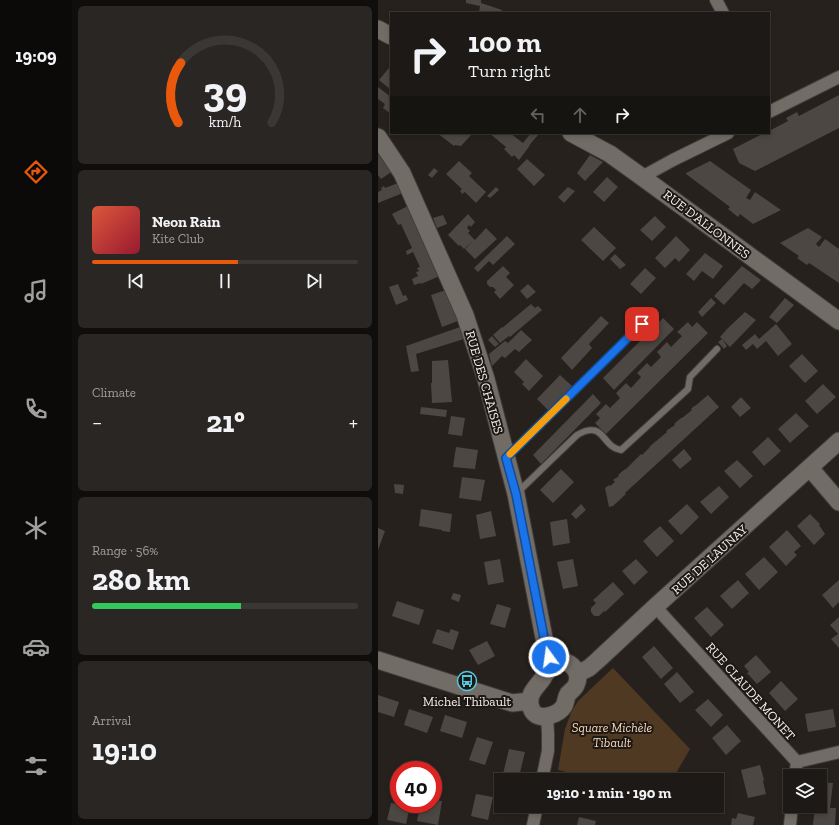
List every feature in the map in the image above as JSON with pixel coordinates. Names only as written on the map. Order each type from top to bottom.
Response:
[{"type":"street","points":[[716,0],[722,12]]},
{"type":"street","points":[[378,29],[390,35]]},
{"type":"street","points":[[771,108],[839,77]]},
{"type":"street","name":"RUE D'ALLONNES","points":[[573,134],[610,154],[839,321]]},
{"type":"street","points":[[642,177],[726,134]]},
{"type":"street","name":"RUE DES CHAISES","points":[[378,137],[402,173],[465,315],[486,379],[516,494],[546,648],[552,666]]},
{"type":"street","name":"RUE DE LAUNAY","points":[[577,674],[589,668],[839,441]]},
{"type":"street","points":[[810,468],[839,502]]},
{"type":"street","name":"RUE CLAUDE MONET","points":[[656,606],[667,620],[797,762]]},
{"type":"street","points":[[378,660],[512,703],[530,701]]},
{"type":"street","points":[[566,662],[572,665],[577,674],[578,678],[576,686],[568,695],[564,706],[554,714],[547,716],[535,714],[531,708],[531,693],[548,668],[557,663],[566,662]]},
{"type":"street","points":[[543,773],[548,751],[547,716]]},
{"type":"street","points":[[796,769],[797,762],[839,752]]},
{"type":"street","points":[[533,825],[536,813]]},
{"type":"street","points":[[790,825],[791,813]]},
{"type":"lane","points":[[506,458],[653,313]]},
{"type":"lane","points":[[516,494],[577,435],[584,431],[590,429],[598,432],[615,449],[621,450],[688,389],[690,377],[717,349]]},
{"type":"green space","name":"Square Michèle Tibault","points":[[613,668],[690,749],[676,773],[572,773],[558,770],[565,729],[571,713],[578,701]]},
{"type":"building","points":[[466,0],[481,0],[481,3],[502,10],[501,12],[479,12],[480,6],[466,3]]},
{"type":"building","points":[[389,68],[390,68],[390,89],[379,80]]},
{"type":"building","points":[[378,87],[390,96],[390,113],[383,108],[385,104],[378,99]]},
{"type":"building","points":[[839,95],[839,128],[755,171],[739,163],[733,149],[762,134],[770,134],[770,130],[788,121],[786,118],[797,112],[799,116]]},
{"type":"building","points":[[438,134],[472,134],[461,146],[454,146]]},
{"type":"building","points":[[490,134],[511,134],[523,143],[530,134],[539,134],[519,160],[514,155],[512,157],[504,149],[506,147]]},
{"type":"building","points":[[378,148],[393,171],[381,179],[378,175]]},
{"type":"building","points":[[590,155],[603,162],[585,181],[577,173]]},
{"type":"building","points":[[527,159],[545,175],[534,186],[517,169]]},
{"type":"building","points":[[459,161],[472,173],[469,176],[486,192],[476,203],[465,192],[462,194],[460,191],[462,189],[446,174]]},
{"type":"building","points":[[710,161],[751,190],[746,198],[750,200],[755,192],[781,210],[753,224],[740,214],[738,217],[728,209],[730,207],[686,174]]},
{"type":"building","points":[[434,168],[438,171],[432,178],[428,175]]},
{"type":"building","points":[[607,177],[618,187],[604,202],[593,192]]},
{"type":"building","points":[[398,183],[403,193],[378,203],[378,192],[382,190],[381,188]]},
{"type":"building","points":[[496,187],[499,190],[490,198],[487,196]]},
{"type":"building","points":[[568,187],[575,191],[564,203],[558,197]]},
{"type":"building","points":[[408,206],[440,276],[421,284],[414,285],[412,279],[418,276],[416,272],[419,271],[417,268],[420,267],[413,252],[407,255],[406,251],[412,248],[401,224],[398,225],[392,214]]},
{"type":"building","points":[[468,214],[475,222],[471,227],[469,225],[467,228],[470,231],[468,233],[475,240],[486,228],[497,239],[475,259],[465,249],[473,241],[464,249],[448,235]]},
{"type":"building","points":[[443,215],[447,224],[437,228],[433,218]]},
{"type":"building","points":[[655,216],[666,227],[652,241],[640,230]]},
{"type":"building","points":[[594,227],[616,248],[603,261],[581,240]]},
{"type":"building","points":[[808,228],[822,237],[816,244],[819,247],[825,239],[839,249],[839,283],[809,263],[807,265],[797,258],[799,256],[780,243]]},
{"type":"building","points":[[507,236],[515,244],[493,265],[489,261],[478,272],[474,268]]},
{"type":"building","points":[[676,236],[690,250],[679,262],[675,258],[665,268],[655,258]]},
{"type":"building","points":[[705,253],[723,266],[713,279],[702,271],[694,281],[686,274]]},
{"type":"building","points":[[615,254],[626,265],[620,269],[610,259]]},
{"type":"building","points":[[503,266],[510,273],[506,277],[514,285],[500,299],[494,292],[496,290],[487,284],[487,281]]},
{"type":"building","points":[[742,266],[761,280],[752,289],[744,283],[724,305],[714,296]]},
{"type":"building","points":[[645,268],[656,278],[641,294],[630,284]]},
{"type":"building","points":[[398,284],[403,296],[406,295],[408,300],[396,305],[389,287]]},
{"type":"building","points":[[528,284],[536,292],[527,299],[520,291]]},
{"type":"building","points":[[446,290],[458,321],[442,327],[431,295]]},
{"type":"building","points":[[711,298],[716,303],[702,317],[698,312]]},
{"type":"building","points":[[785,298],[794,305],[777,323],[769,317]]},
{"type":"building","points":[[531,304],[535,308],[538,306],[542,310],[510,337],[509,336],[500,343],[493,335]]},
{"type":"building","points":[[745,312],[756,320],[730,347],[720,337]]},
{"type":"building","points":[[601,316],[609,323],[589,344],[592,348],[572,370],[561,358]]},
{"type":"building","points":[[663,318],[674,329],[614,390],[603,378]]},
{"type":"building","points":[[688,322],[692,327],[697,322],[708,333],[606,434],[595,423],[600,418],[596,414],[606,404],[610,408],[620,398],[616,393],[626,383],[631,388],[641,377],[637,373],[647,363],[651,367],[661,357],[657,352],[667,342],[671,347],[682,336],[677,332]]},
{"type":"building","points":[[776,324],[792,344],[778,356],[766,341],[757,349],[753,344],[746,350],[742,345],[755,334],[759,339]]},
{"type":"building","points":[[460,327],[464,339],[416,354],[419,371],[411,372],[406,346]]},
{"type":"building","points":[[521,330],[532,340],[519,352],[515,349],[505,358],[502,356],[492,366],[489,354],[505,341],[508,343]]},
{"type":"building","points":[[492,336],[499,344],[495,347],[488,340]]},
{"type":"building","points":[[722,339],[727,346],[724,349],[718,342]]},
{"type":"building","points":[[802,354],[818,371],[805,383],[789,366]]},
{"type":"building","points":[[526,359],[543,376],[529,391],[522,384],[524,382],[514,372]]},
{"type":"building","points":[[448,360],[452,402],[432,403],[432,361]]},
{"type":"building","points":[[560,375],[572,386],[549,411],[537,399]]},
{"type":"building","points":[[823,384],[836,397],[817,414],[805,401]]},
{"type":"building","points":[[593,394],[601,403],[541,464],[533,455]]},
{"type":"building","points":[[708,395],[719,407],[625,493],[626,494],[613,506],[609,507],[605,488],[615,482],[613,480],[619,476],[618,475]]},
{"type":"building","points":[[741,397],[751,408],[740,417],[731,407]]},
{"type":"building","points":[[421,407],[447,410],[446,417],[420,414]]},
{"type":"building","points":[[796,413],[809,426],[790,443],[778,429]]},
{"type":"building","points":[[451,416],[465,418],[462,436],[448,434]]},
{"type":"building","points":[[768,437],[781,451],[764,466],[752,452]]},
{"type":"building","points":[[456,447],[478,450],[475,469],[453,467]]},
{"type":"building","points":[[684,449],[692,459],[680,469],[672,460]]},
{"type":"building","points":[[737,460],[753,476],[740,488],[724,471]]},
{"type":"building","points":[[561,469],[574,482],[553,503],[540,490]]},
{"type":"building","points":[[462,477],[485,480],[481,501],[459,498]]},
{"type":"building","points":[[394,484],[404,485],[403,494],[395,493]]},
{"type":"building","points":[[719,486],[729,497],[711,514],[700,502]]},
{"type":"building","points":[[581,504],[586,510],[576,519],[571,514]]},
{"type":"building","points":[[687,504],[699,517],[681,535],[668,521]]},
{"type":"building","points":[[421,509],[452,514],[450,532],[419,526]]},
{"type":"building","points":[[491,511],[496,536],[480,539],[476,515]]},
{"type":"building","points":[[810,514],[820,524],[819,525],[825,534],[814,545],[797,526]]},
{"type":"building","points":[[567,519],[570,543],[553,546],[550,522]]},
{"type":"building","points":[[660,526],[674,541],[657,557],[643,541]]},
{"type":"building","points":[[378,528],[385,531],[378,550]]},
{"type":"building","points":[[787,530],[801,546],[794,552],[797,555],[786,566],[769,547]]},
{"type":"building","points":[[764,557],[778,572],[759,590],[745,574]]},
{"type":"building","points":[[500,559],[504,582],[488,585],[484,562]]},
{"type":"building","points":[[573,559],[578,586],[563,589],[557,562]]},
{"type":"building","points":[[636,559],[648,572],[634,585],[622,571]]},
{"type":"building","points":[[738,580],[749,593],[732,609],[720,596]]},
{"type":"building","points":[[839,580],[839,602],[833,608],[822,595]]},
{"type":"building","points":[[613,582],[624,594],[605,612],[604,611],[599,616],[594,616],[591,612],[591,608],[596,603],[593,600]]},
{"type":"building","points":[[453,593],[461,595],[459,602],[451,599]]},
{"type":"building","points":[[397,601],[424,610],[419,625],[392,616]]},
{"type":"building","points":[[497,604],[511,608],[505,628],[490,624]]},
{"type":"building","points":[[707,607],[724,625],[711,637],[694,618]]},
{"type":"building","points":[[839,617],[839,648],[831,639],[838,634],[830,625]]},
{"type":"building","points":[[437,629],[449,633],[451,629],[459,632],[453,650],[432,643]]},
{"type":"building","points":[[487,641],[495,656],[478,665],[469,650]]},
{"type":"building","points":[[654,646],[673,668],[661,679],[642,657]]},
{"type":"building","points":[[756,655],[771,672],[757,684],[747,673],[749,672],[744,666]]},
{"type":"building","points":[[677,672],[694,692],[680,703],[664,684]]},
{"type":"building","points":[[781,681],[798,699],[785,711],[769,693]]},
{"type":"building","points":[[378,695],[399,702],[394,717],[378,712]]},
{"type":"building","points":[[708,699],[723,715],[711,727],[695,710]]},
{"type":"building","points":[[409,709],[433,717],[427,733],[404,725]]},
{"type":"building","points":[[833,709],[836,727],[808,732],[805,714]]},
{"type":"building","points":[[445,715],[467,722],[462,738],[440,731]]},
{"type":"building","points":[[727,725],[741,741],[726,755],[712,738]]},
{"type":"building","points":[[477,737],[493,742],[485,765],[469,760]]},
{"type":"building","points":[[509,749],[525,752],[520,773],[503,773]]},
{"type":"building","points":[[760,765],[766,794],[748,798],[741,770]]},
{"type":"building","points":[[827,783],[833,783],[830,808],[836,808],[835,825],[813,825],[814,813],[827,813]]},
{"type":"building","points":[[476,794],[493,797],[488,820],[471,816]]},
{"type":"building","points":[[390,807],[390,813],[408,813],[406,824],[387,820]]},
{"type":"building","points":[[418,813],[440,813],[438,825],[417,821]]},
{"type":"building","points":[[738,813],[755,817],[753,825],[731,825],[732,818],[736,819]]},
{"type":"building","points":[[579,817],[596,821],[595,825],[577,825]]},
{"type":"slow traffic","points":[[510,454],[566,399]]},
{"type":"place","name":"Michel Thibault","points":[[467,681]]},
{"type":"route","points":[[549,657],[516,494],[506,458],[642,324]]}]
